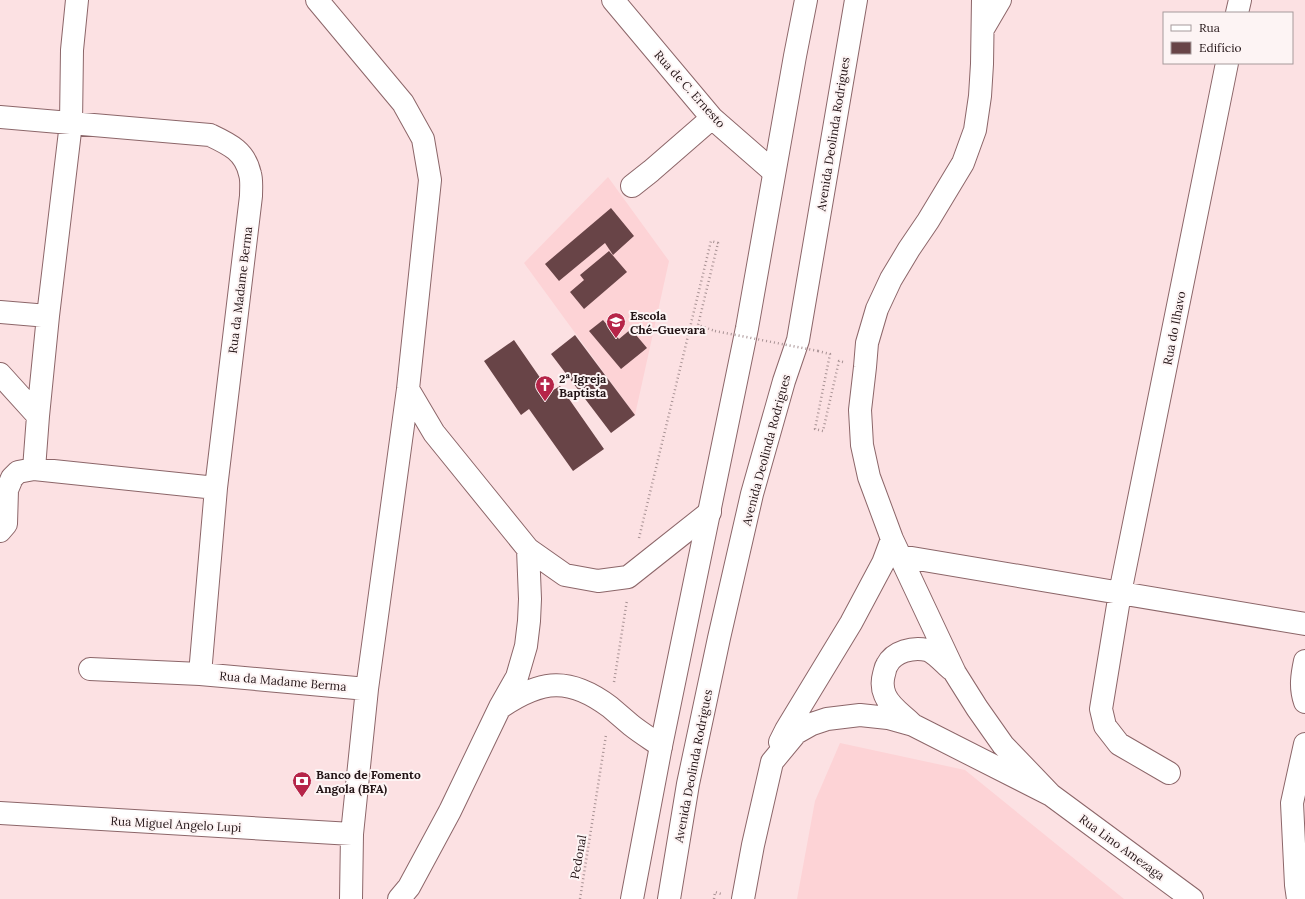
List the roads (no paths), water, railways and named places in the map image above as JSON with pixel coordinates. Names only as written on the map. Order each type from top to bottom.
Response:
[{"type":"main road","points":[[34,469],[48,316],[71,123],[72,50],[77,0]]},
{"type":"main road","points":[[318,0],[403,103],[423,139],[430,180],[408,389],[367,688],[352,834],[350,899]]},
{"type":"main road","name":"Rua de C. Ernesto","points":[[613,0],[712,118],[774,172]]},
{"type":"main road","points":[[632,899],[661,746],[747,328],[806,0]]},
{"type":"main road","name":"Avenida Deolinda Rodrigues","points":[[669,899],[688,784],[717,646],[752,494],[784,381],[798,340],[856,0]]},
{"type":"main road","points":[[983,0],[982,64],[980,96],[975,130],[963,163],[936,210],[909,249],[891,280],[877,310],[868,343],[860,410],[862,445],[869,477],[896,548],[955,673],[976,708],[1003,745],[1051,795]]},
{"type":"main road","points":[[983,29],[1000,0]]},
{"type":"main road","points":[[1237,12],[1240,0]]},
{"type":"main road","name":"Rua do Ilhavo","points":[[1169,773],[1119,744],[1104,726],[1101,709],[1120,593],[1227,64]]},
{"type":"main road","name":"Rua da Madame Berma","points":[[0,117],[210,135],[228,144],[243,156],[250,174],[251,196],[216,488],[200,674]]},
{"type":"main road","points":[[632,186],[712,118]]},
{"type":"main road","points":[[0,312],[48,316]]},
{"type":"main road","points":[[0,374],[38,416]]},
{"type":"main road","points":[[408,389],[434,434],[528,548],[565,575],[598,581],[628,577],[710,512]]},
{"type":"main road","points":[[0,531],[6,524],[7,490],[12,478],[18,472],[34,469],[216,488]]},
{"type":"main road","points":[[399,899],[409,887],[450,811],[500,707],[517,678],[526,646],[530,621],[528,548]]},
{"type":"main road","points":[[896,548],[1120,593],[1305,624]]},
{"type":"main road","points":[[743,899],[753,845],[772,762],[786,730],[851,622],[883,563],[896,548]]},
{"type":"main road","points":[[913,725],[892,705],[885,696],[882,687],[887,664],[892,658],[901,652],[912,649],[929,651],[955,673]]},
{"type":"main road","points":[[1303,698],[1302,677],[1305,661]]},
{"type":"main road","name":"Rua da Madame Berma","points":[[90,669],[200,674],[367,688]]},
{"type":"main road","points":[[500,707],[530,690],[551,685],[579,689],[610,707],[632,726],[661,746]]},
{"type":"main road","points":[[772,762],[796,734],[812,724],[827,719],[860,715],[888,718],[913,725],[1051,795]]},
{"type":"main road","points":[[1298,899],[1292,803],[1305,744]]},
{"type":"main road","name":"Rua Lino Amezaga","points":[[1051,795],[1192,899]]},
{"type":"main road","name":"Rua Miguel Angelo Lupi","points":[[0,813],[352,834]]},
{"type":"place","name":"Escola Ché-Guevara","points":[[616,339]]},
{"type":"place","name":"2ª Igreja Baptista","points":[[545,402]]},
{"type":"place","name":"Banco de Fomento Angola (BFA)","points":[[302,798]]}]
